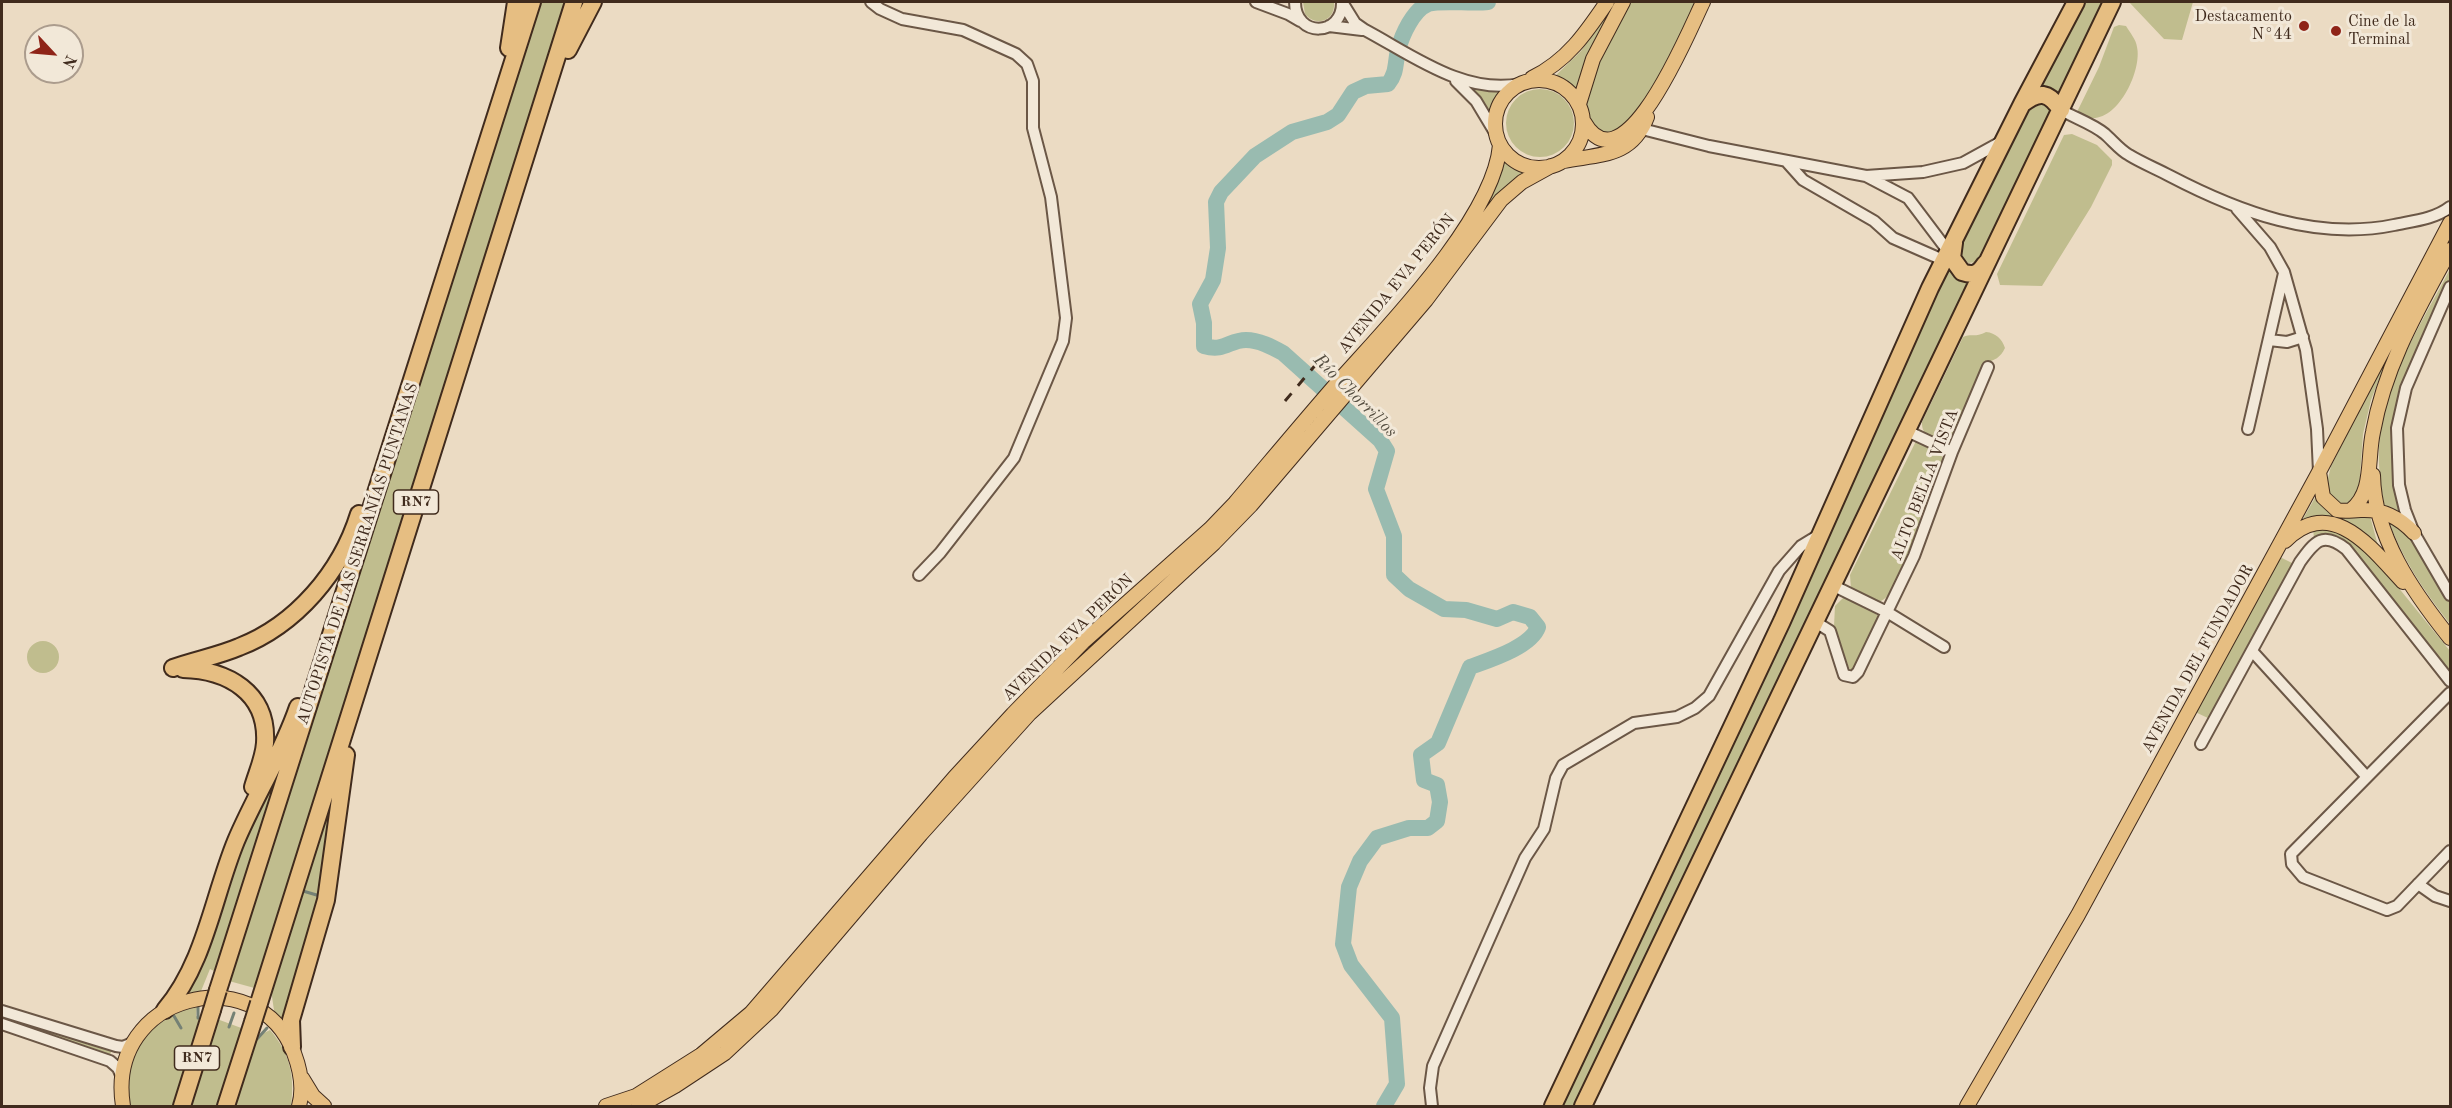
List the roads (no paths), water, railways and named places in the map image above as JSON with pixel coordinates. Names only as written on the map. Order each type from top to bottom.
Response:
[{"type":"highway","points":[[501,98],[516,2]]},
{"type":"highway","name":"AUTOPISTA DE LAS SERRANÍAS PUNTANAS","points":[[182,1107],[532,2]]},
{"type":"highway","name":"RN7","points":[[226,1107],[574,2]]},
{"type":"highway","points":[[545,97],[593,2]]},
{"type":"highway","points":[[1553,1107],[1777,631],[1903,344],[2003,141],[2076,2]]},
{"type":"highway","points":[[1584,1107],[1814,621],[2112,2]]},
{"type":"highway","points":[[2022,105],[2034,95],[2042,94],[2054,100],[2061,110]]},
{"type":"highway","points":[[1961,225],[1953,246],[1952,258],[1962,272],[1979,273],[1993,252]]},
{"type":"highway","points":[[165,1010],[181,990],[191,969],[237,839],[264,751],[265,734],[260,712],[246,690],[226,677],[212,672],[173,668],[228,652],[265,634],[302,605],[333,569],[357,523],[412,351],[444,280]]},
{"type":"highway","points":[[237,839],[295,716],[328,625],[356,561]]},
{"type":"highway","points":[[292,1047],[291,1020],[326,900],[346,754],[398,561]]},
{"type":"main road","points":[[1607,2],[1572,51],[1545,72],[1512,89],[1499,106],[1495,126],[1499,140],[1511,158],[1526,166],[1551,166],[1564,160],[1620,150],[1632,142],[1642,129],[1657,93],[1703,2]]},
{"type":"main road","points":[[1579,104],[1593,59],[1623,2]]},
{"type":"main road","points":[[1524,82],[1540,79],[1566,88],[1579,104],[1584,122],[1595,136],[1607,140],[1615,138],[1637,123],[1657,93]]},
{"type":"main road","points":[[1564,160],[1581,140],[1584,122]]},
{"type":"main road","name":"AVENIDA EVA PERÓN","points":[[1357,371],[1475,213],[1493,175],[1499,140]]},
{"type":"main road","name":"AVENIDA EVA PERÓN","points":[[606,1107],[636,1096],[701,1055],[751,1013],[954,778],[1013,714],[1083,642],[1210,529],[1309,426],[1357,371],[1426,300],[1501,200],[1522,182],[1551,166]]},
{"type":"main road","name":"AVENIDA DEL FUNDADOR","points":[[1967,1107],[2078,915],[2319,472],[2451,223]]},
{"type":"main road","points":[[2352,510],[2366,489],[2372,434],[2395,356],[2451,250]]},
{"type":"main road","name":"AVENIDA EVA PERÓN","points":[[639,1107],[725,1053],[771,1010],[921,834],[1030,713],[1214,543],[1251,505],[1309,426]]},
{"type":"main road","points":[[2372,434],[2373,483],[2379,511],[2393,553],[2425,606]]},
{"type":"main road","points":[[2319,472],[2323,496],[2329,505],[2337,510],[2379,511],[2403,521],[2414,533]]},
{"type":"main road","points":[[2276,550],[2291,535],[2312,525],[2333,524],[2347,528],[2366,543],[2425,606],[2451,638]]},
{"type":"main road","points":[[123,1107],[121,1076],[134,1042],[147,1024],[165,1010],[192,999],[222,998],[236,1001],[265,1015],[284,1034],[292,1047],[300,1075],[313,1096],[324,1107]]},
{"type":"main road","points":[[299,1107],[300,1075]]},
{"type":"street","points":[[871,2],[880,9],[902,19],[957,28],[978,36],[1016,54],[1027,64],[1033,81],[1033,129],[1051,197],[1066,318],[1063,341],[1014,458],[940,553],[919,575]]},
{"type":"street","points":[[1259,2],[1281,2]]},
{"type":"street","points":[[1259,2],[1315,29],[1329,26],[1365,30]]},
{"type":"street","points":[[1295,2],[1295,9],[1302,23]]},
{"type":"street","points":[[1329,26],[1340,16],[1342,2]]},
{"type":"street","points":[[1342,2],[1355,23],[1365,30],[1443,72],[1465,81],[1490,86],[1524,82]]},
{"type":"street","points":[[1443,72],[1469,92],[1483,110],[1499,140]]},
{"type":"street","points":[[2061,110],[2103,132],[2130,156],[2261,216],[2306,227],[2340,230],[2378,228],[2427,218],[2451,207]]},
{"type":"street","points":[[1642,129],[1709,146],[1866,176],[1923,172],[1963,163],[2003,141]]},
{"type":"street","points":[[1786,160],[1803,180],[1874,221],[1893,238],[1945,256]]},
{"type":"street","points":[[1866,176],[1908,198],[1945,256]]},
{"type":"street","points":[[2235,206],[2270,247],[2284,272],[2303,337],[2317,429],[2319,472]]},
{"type":"street","points":[[2248,429],[2284,272]]},
{"type":"street","points":[[2451,287],[2448,301],[2406,388],[2397,428],[2398,485],[2405,510],[2414,533],[2451,595]]},
{"type":"street","points":[[2269,340],[2287,342],[2303,337]]},
{"type":"street","name":"ALTO BELLA VISTA","points":[[1814,621],[1830,631],[1844,675],[1853,677],[1914,556],[1952,452],[1988,367]]},
{"type":"street","points":[[1907,431],[1952,452]]},
{"type":"street","points":[[1432,1107],[1430,1088],[1433,1066],[1525,858],[1544,829],[1556,778],[1563,765],[1634,723],[1677,717],[1695,708],[1709,696],[1779,571],[1801,546],[1819,535]]},
{"type":"street","points":[[2201,744],[2300,562],[2315,542],[2326,539],[2346,549],[2451,681]]},
{"type":"street","points":[[1832,585],[1887,612],[1944,647]]},
{"type":"street","points":[[2252,651],[2366,776]]},
{"type":"street","points":[[2451,693],[2291,854],[2292,864],[2303,877],[2387,910],[2397,906],[2451,851]]},
{"type":"street","points":[[2418,884],[2435,896],[2451,901]]},
{"type":"street","points":[[2,1011],[105,1043],[123,1047],[134,1042]]},
{"type":"street","points":[[2,1024],[110,1061],[118,1068],[121,1076]]},
{"type":"waterway","name":"Río Chorrillos","points":[[1384,1106],[1397,1084],[1392,1018],[1351,965],[1343,944],[1349,887],[1360,861],[1377,838],[1409,828],[1428,828],[1437,821],[1440,802],[1437,785],[1424,780],[1421,755],[1438,743],[1470,667],[1518,647],[1527,641],[1538,627],[1530,617],[1513,612],[1497,619],[1466,610],[1444,609],[1409,589],[1394,575],[1394,536],[1376,489],[1387,451],[1380,440],[1283,353],[1251,340],[1217,348],[1204,346],[1204,323],[1200,304],[1213,280],[1218,248],[1216,202],[1221,192],[1255,156],[1292,132],[1327,122],[1338,115],[1353,92],[1366,86],[1388,84],[1394,72],[1405,30],[1423,7],[1440,2],[1488,2]]},
{"type":"waterway","points":[[303,891],[320,896]]},
{"type":"waterway","points":[[198,1007],[198,1018]]},
{"type":"waterway","points":[[229,1027],[234,1013]]},
{"type":"waterway","points":[[174,1016],[181,1028]]},
{"type":"waterway","points":[[257,1039],[267,1028]]},
{"type":"railway","points":[[1285,401],[1323,356]]},
{"type":"place","name":"Destacamento N°44","points":[[2304,26]]},
{"type":"place","name":"Cine de la Terminal","points":[[2336,31]]}]
